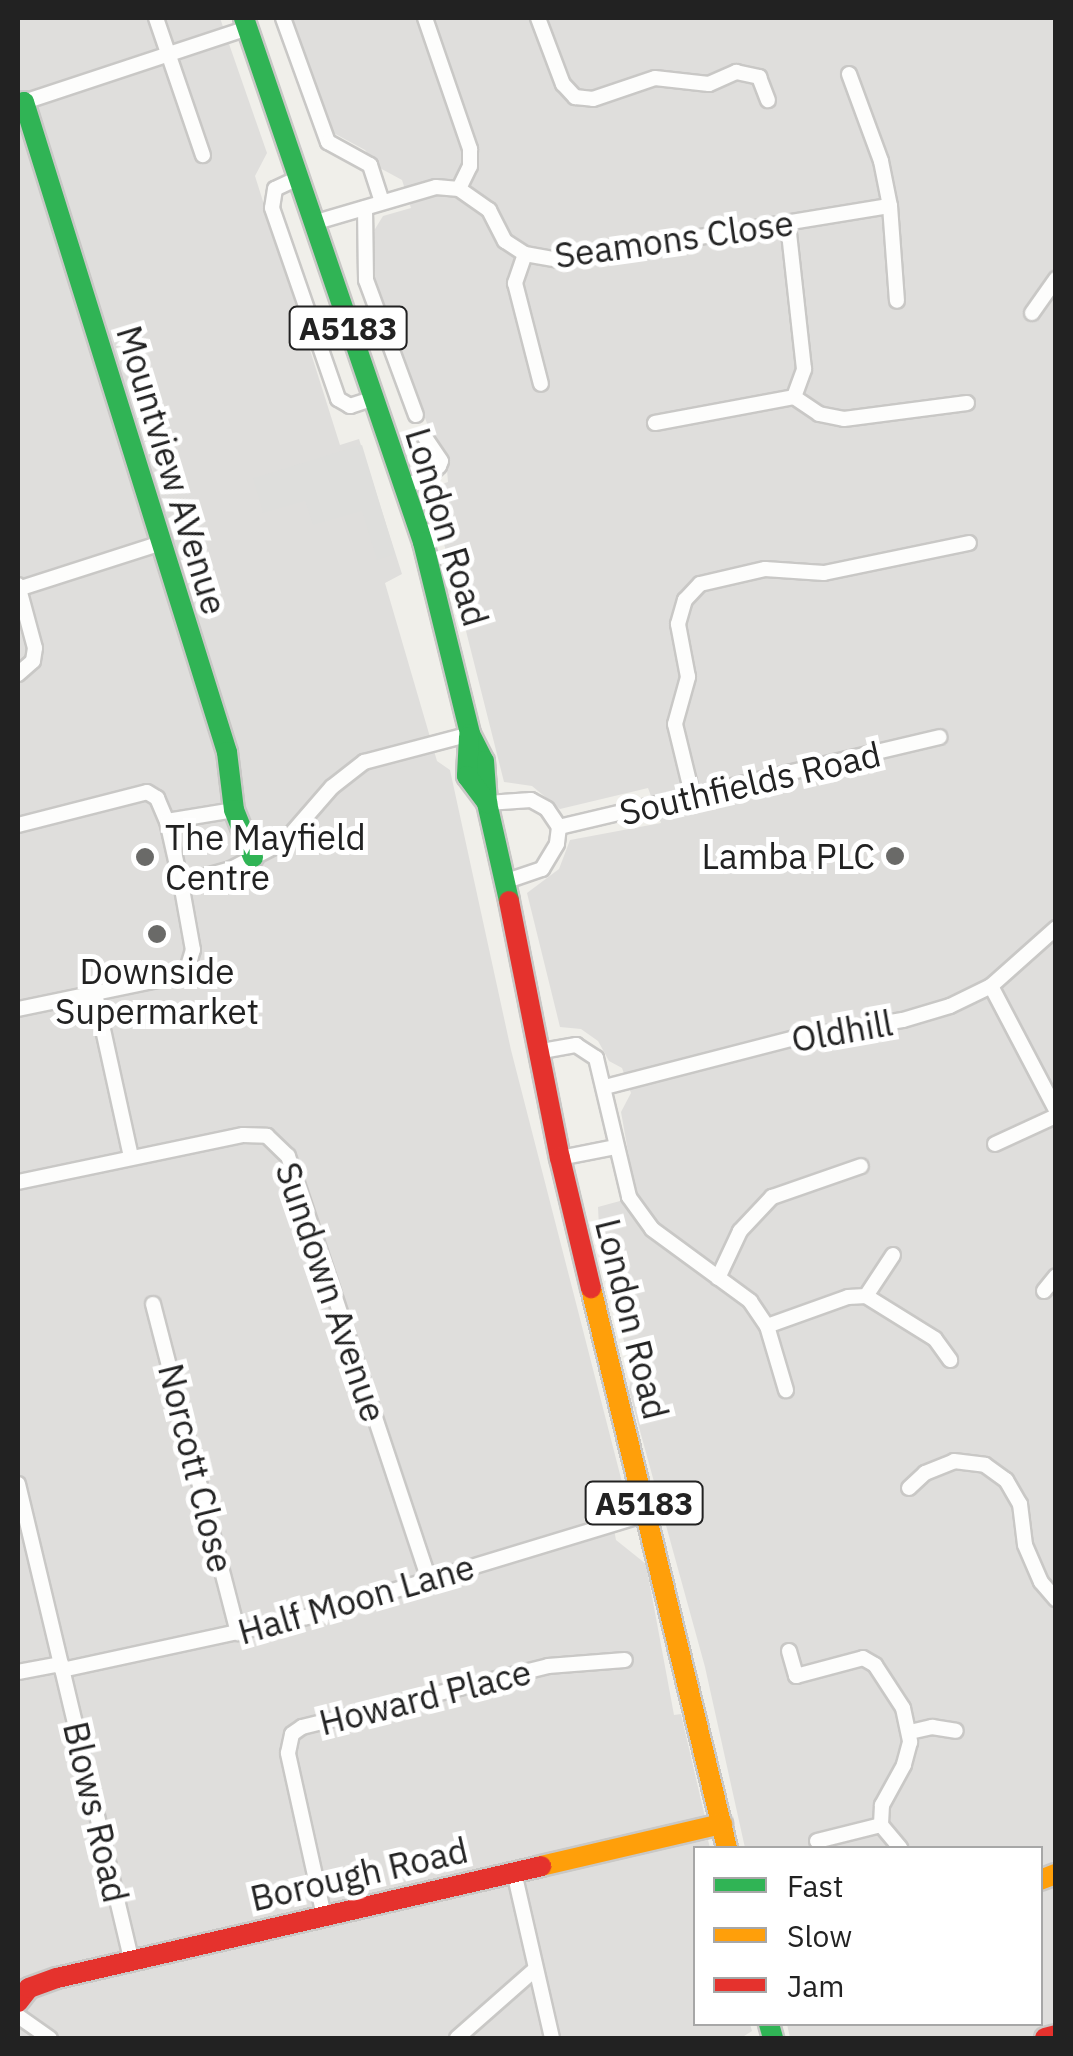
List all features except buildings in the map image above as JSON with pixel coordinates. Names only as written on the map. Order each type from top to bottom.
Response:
[{"type":"main road","name":"London Road","points":[[246,23],[296,179],[404,486],[442,613],[470,734],[467,776],[486,803],[542,1051],[560,1158],[728,1846]]},
{"type":"main road","name":"Mountview AVenue","points":[[21,103],[227,752],[234,810],[253,857]]},
{"type":"main road","name":"Borough Road","points":[[18,2002],[28,1988],[131,1960],[722,1824]]},
{"type":"main road","points":[[1046,2038],[1056,2035]]},
{"type":"street","points":[[156,18],[202,155]]},
{"type":"street","points":[[283,18],[328,142],[370,164],[382,201]]},
{"type":"street","points":[[313,224],[436,187],[459,190],[470,166],[470,149],[425,18]]},
{"type":"street","points":[[538,18],[563,84],[575,97],[593,99],[655,78],[709,84],[736,72],[759,76],[768,100]]},
{"type":"street","points":[[21,103],[246,23]]},
{"type":"street","points":[[849,74],[881,161],[890,206],[897,301]]},
{"type":"street","name":"London Road","points":[[296,179],[275,189],[272,208],[338,399],[350,406],[372,399]]},
{"type":"street","name":"Seamons Close","points":[[459,190],[489,210],[505,242],[525,254],[559,260],[890,206]]},
{"type":"street","name":"London Road","points":[[365,208],[366,280],[416,415]]},
{"type":"street","points":[[788,223],[804,369],[794,396]]},
{"type":"street","points":[[525,254],[516,283],[540,384]]},
{"type":"street","points":[[1032,313],[1056,279]]},
{"type":"street","points":[[655,423],[794,396],[820,414],[844,419],[967,403]]},
{"type":"street","points":[[404,486],[427,478],[439,466],[441,461],[424,436]]},
{"type":"street","points":[[18,674],[33,661],[36,648],[18,587],[160,543]]},
{"type":"street","points":[[694,798],[675,724],[688,677],[678,624],[685,600],[700,584],[765,568],[824,573],[969,543]]},
{"type":"street","points":[[180,883],[231,869],[285,841],[332,787],[364,762],[470,734]]},
{"type":"street","name":"Southfields Road","points":[[559,828],[940,737]]},
{"type":"street","points":[[18,825],[134,792],[157,798],[166,821],[192,950],[188,966],[178,976],[18,1008]]},
{"type":"street","points":[[486,803],[531,800],[547,809],[559,828],[557,844],[542,868],[504,882]]},
{"type":"street","points":[[166,821],[234,810]]},
{"type":"street","name":"Oldhill","points":[[605,1087],[794,1038],[904,1020],[950,1006],[990,986],[1056,928]]},
{"type":"street","points":[[990,986],[1056,1113],[995,1144]]},
{"type":"street","points":[[95,993],[131,1157]]},
{"type":"street","points":[[542,1051],[576,1045],[596,1058],[629,1197],[652,1230],[750,1301],[767,1326],[786,1390]]},
{"type":"street","name":"Sundown Avenue","points":[[18,1182],[243,1135],[268,1136],[288,1156],[429,1580]]},
{"type":"street","points":[[560,1158],[615,1147]]},
{"type":"street","points":[[718,1278],[740,1230],[772,1198],[861,1166]]},
{"type":"street","points":[[866,1296],[893,1255]]},
{"type":"street","points":[[1044,1292],[1056,1276]]},
{"type":"street","points":[[767,1326],[848,1297],[866,1296],[935,1339],[950,1360]]},
{"type":"street","name":"Norcott Close","points":[[154,1304],[238,1633]]},
{"type":"street","points":[[909,1488],[924,1473],[954,1461],[985,1465],[1006,1480],[1020,1504],[1025,1544],[1041,1582],[1056,1599]]},
{"type":"street","points":[[18,1484],[61,1667]]},
{"type":"street","name":"Half Moon Lane","points":[[18,1672],[238,1633],[646,1514]]},
{"type":"street","points":[[1024,1591],[1041,1582]]},
{"type":"street","points":[[789,1650],[796,1676],[862,1658],[875,1665],[903,1708],[910,1732],[904,1765],[882,1805],[881,1825],[898,1846]]},
{"type":"street","name":"Howard Place","points":[[324,1916],[288,1754],[292,1734],[302,1728],[548,1666],[626,1660]]},
{"type":"street","name":"Blows Road","points":[[61,1667],[131,1960]]},
{"type":"street","points":[[910,1732],[932,1728],[956,1731]]},
{"type":"street","points":[[818,1842],[881,1825]]},
{"type":"street","points":[[514,1872],[552,2038]]},
{"type":"street","points":[[457,2038],[534,1970]]},
{"type":"street","points":[[18,2016],[50,2038]]},
{"type":"shaded area","points":[[18,18],[220,18],[267,153],[255,176],[340,445],[359,439],[402,574],[385,583],[437,761],[450,770],[511,1050],[624,1490],[610,1507],[616,1540],[646,1564],[674,1715],[681,1714],[705,1817],[690,1821],[693,1843],[708,1840],[710,1846],[693,1846],[693,2026],[751,2026],[752,2031],[741,2038],[18,2038]]},
{"type":"shaded area","points":[[289,18],[1055,18],[1055,2038],[790,2038],[787,2026],[1043,2026],[1043,1846],[745,1846],[705,1667],[629,1391],[632,1372],[600,1248],[598,1207],[620,1201],[634,1185],[621,1112],[631,1093],[622,1068],[609,1061],[598,1041],[581,1029],[560,1027],[527,893],[559,869],[570,840],[661,823],[648,788],[560,809],[532,786],[504,782],[430,488],[448,482],[446,458],[428,426],[375,284],[375,229],[383,216],[411,208],[402,180],[378,167],[365,150],[328,130]]},
{"type":"shaded area","points":[[362,445],[395,554],[377,560],[362,511],[313,525],[305,501],[263,513],[253,478]]},
{"type":"traffic: fast","points":[[244,18],[423,542],[470,734],[484,761],[487,803],[509,901]]},
{"type":"traffic: fast","points":[[18,104],[24,102],[227,752],[234,810],[253,857]]},
{"type":"traffic: fast","points":[[469,737],[467,776],[487,803]]},
{"type":"traffic: fast","points":[[770,2026],[773,2038]]},
{"type":"traffic: slow","points":[[591,1288],[727,1846]]},
{"type":"traffic: slow","points":[[541,1866],[722,1824]]},
{"type":"traffic: slow","points":[[1043,1879],[1056,1874]]},
{"type":"traffic: jam","points":[[509,901],[560,1158],[591,1288]]},
{"type":"traffic: jam","points":[[18,2002],[29,1988],[57,1978],[541,1866]]},
{"type":"traffic: jam","points":[[1045,2038],[1056,2035]]},
{"type":"place","name":"Lamba PLC","points":[[895,856]]},
{"type":"place","name":"The Mayfield Centre","points":[[145,857]]},
{"type":"place","name":"Downside Supermarket","points":[[157,934]]}]
